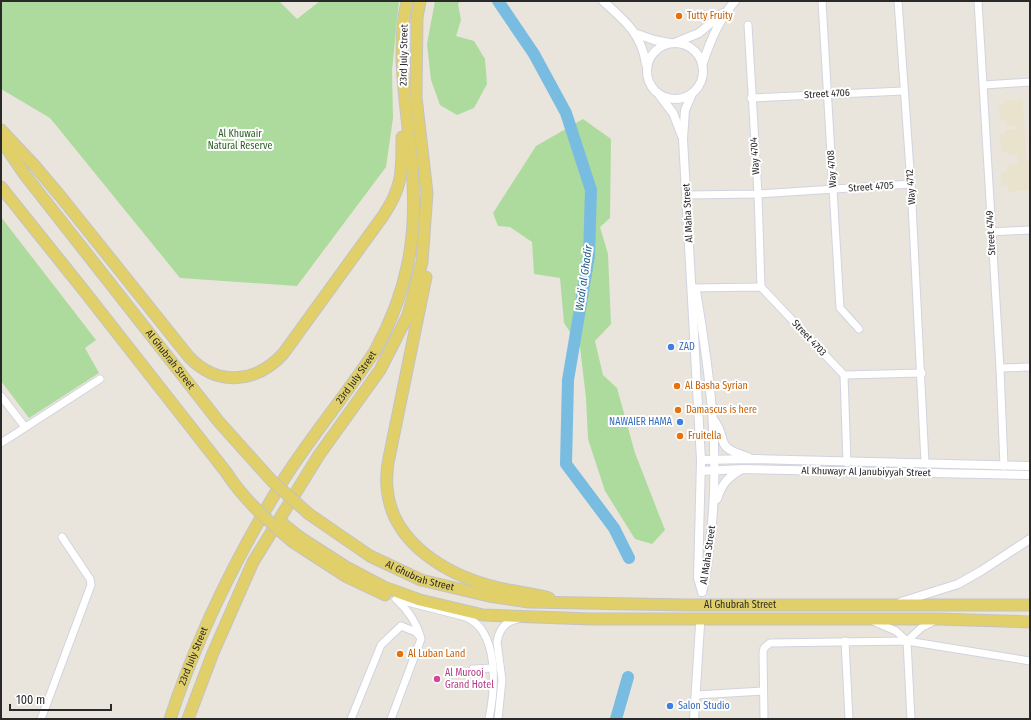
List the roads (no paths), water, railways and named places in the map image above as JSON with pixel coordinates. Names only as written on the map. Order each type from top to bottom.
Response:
[{"type":"main road","name":"23rd July Street","points":[[170,719],[200,638],[234,566],[284,479],[375,352],[394,312],[403,287],[413,230],[414,201],[412,166],[404,96],[403,35],[407,1]]},
{"type":"main road","name":"23rd July Street","points":[[188,719],[213,653],[253,562],[315,462],[380,370],[408,315],[422,262],[426,224],[426,176],[416,97],[416,25],[420,1]]},
{"type":"main road","points":[[1,130],[34,165],[189,357],[204,369],[215,374],[236,378],[246,378],[266,369],[283,354],[390,206],[396,195],[402,174],[404,96]]},
{"type":"main road","name":"Al Ghubrah Street","points":[[1,140],[25,175],[219,422],[272,481],[309,514],[370,556],[421,580],[489,596],[529,602],[1030,605]]},
{"type":"main road","points":[[1,153],[25,175]]},
{"type":"main road","points":[[426,176],[432,196],[432,226],[428,262],[408,372],[388,463],[387,489],[390,503],[396,517],[410,540],[431,559],[442,566],[494,587],[573,603]]},
{"type":"main road","name":"Al Ghubrah Street","points":[[1,187],[226,472],[271,514],[295,539],[384,587],[420,600],[483,616],[531,618],[938,619],[1030,622]]},
{"type":"main road","points":[[295,539],[347,577],[372,590],[396,599]]},
{"type":"street","points":[[603,1],[637,34],[644,51],[648,82],[658,94],[675,99],[684,98],[692,94],[697,89],[703,77],[702,63],[696,51],[684,43],[654,40],[637,34]]},
{"type":"street","points":[[647,65],[655,50],[699,33],[727,10],[735,1]]},
{"type":"street","name":"Way 4708","points":[[822,1],[840,308],[859,329]]},
{"type":"street","name":"Way 4712","points":[[898,1],[903,91],[912,184],[922,373],[925,464]]},
{"type":"street","name":"Street 4749","points":[[978,1],[1000,368],[1004,466]]},
{"type":"street","points":[[702,63],[710,40],[727,10]]},
{"type":"street","name":"Way 4704","points":[[748,25],[751,98],[758,194],[761,287]]},
{"type":"street","points":[[984,85],[1030,82]]},
{"type":"street","name":"Street 4706","points":[[751,98],[827,93],[903,91]]},
{"type":"street","name":"Al Maha Street","points":[[658,94],[673,113],[683,139]]},
{"type":"street","name":"Al Maha Street","points":[[692,94],[685,110],[683,139],[701,460],[698,578],[702,592],[706,579],[715,507],[713,418],[709,370],[696,291],[692,288]]},
{"type":"street","name":"Street 4705","points":[[687,195],[758,194],[912,184]]},
{"type":"street","points":[[991,232],[1030,230]]},
{"type":"street","points":[[692,288],[761,287]]},
{"type":"street","name":"Street 4703","points":[[761,287],[844,375]]},
{"type":"street","points":[[1000,368],[1030,366]]},
{"type":"street","points":[[847,462],[844,375],[922,373]]},
{"type":"street","points":[[1,443],[100,379]]},
{"type":"street","points":[[1,396],[25,428]]},
{"type":"street","points":[[713,418],[717,424],[722,442],[726,448],[754,459]]},
{"type":"street","name":"Al Khuwayr Al Janubiyyah Street","points":[[701,460],[754,459],[1030,466]]},
{"type":"street","points":[[715,507],[722,485],[730,476],[743,469]]},
{"type":"street","name":"Al Khuwayr Al Janubiyyah Street","points":[[701,470],[743,469],[1030,475]]},
{"type":"street","points":[[1005,556],[1014,546],[1030,534]]},
{"type":"street","points":[[41,719],[91,585],[90,579],[62,537]]},
{"type":"street","points":[[894,604],[958,584],[1030,539]]},
{"type":"street","points":[[396,599],[474,621],[482,632],[489,647],[493,668],[492,703],[489,719]]},
{"type":"street","points":[[391,719],[421,639],[418,629],[410,614],[396,599]]},
{"type":"street","points":[[498,719],[502,680],[497,642],[498,637],[503,626],[508,622],[531,618]]},
{"type":"street","points":[[907,641],[921,628],[938,619]]},
{"type":"street","points":[[869,620],[890,627],[907,641],[911,719]]},
{"type":"street","points":[[694,719],[700,625]]},
{"type":"street","points":[[352,719],[384,641],[402,626],[416,632],[421,639]]},
{"type":"street","points":[[845,641],[849,719]]},
{"type":"street","points":[[764,719],[763,652],[766,645],[774,642],[907,641],[1030,661]]},
{"type":"street","points":[[474,669],[493,668]]},
{"type":"street","points":[[696,694],[763,691]]},
{"type":"waterway","name":"Wadi al Ghadir","points":[[498,1],[534,54],[566,113],[591,190],[589,256],[568,380],[566,464],[614,528],[629,558]]},
{"type":"waterway","name":"Wadi al Ghadir","points":[[616,719],[628,677]]},
{"type":"place","name":"Tutty Fruity","points":[[679,16]]},
{"type":"place","name":"ZAD","points":[[671,347]]},
{"type":"place","name":"Al Basha Syrian","points":[[677,386]]},
{"type":"place","name":"Damascus is here","points":[[678,410]]},
{"type":"place","name":"NAWAIER HAMA","points":[[680,422]]},
{"type":"place","name":"Fruitella","points":[[680,436]]},
{"type":"place","name":"Al Luban Land","points":[[400,654]]},
{"type":"place","name":"Al Murooj Grand Hotel","points":[[437,679]]},
{"type":"place","name":"Salon Studio","points":[[670,706]]},
{"type":"park label","name":"Al Khuwair Natural Reserve","points":[[240,140]]}]
